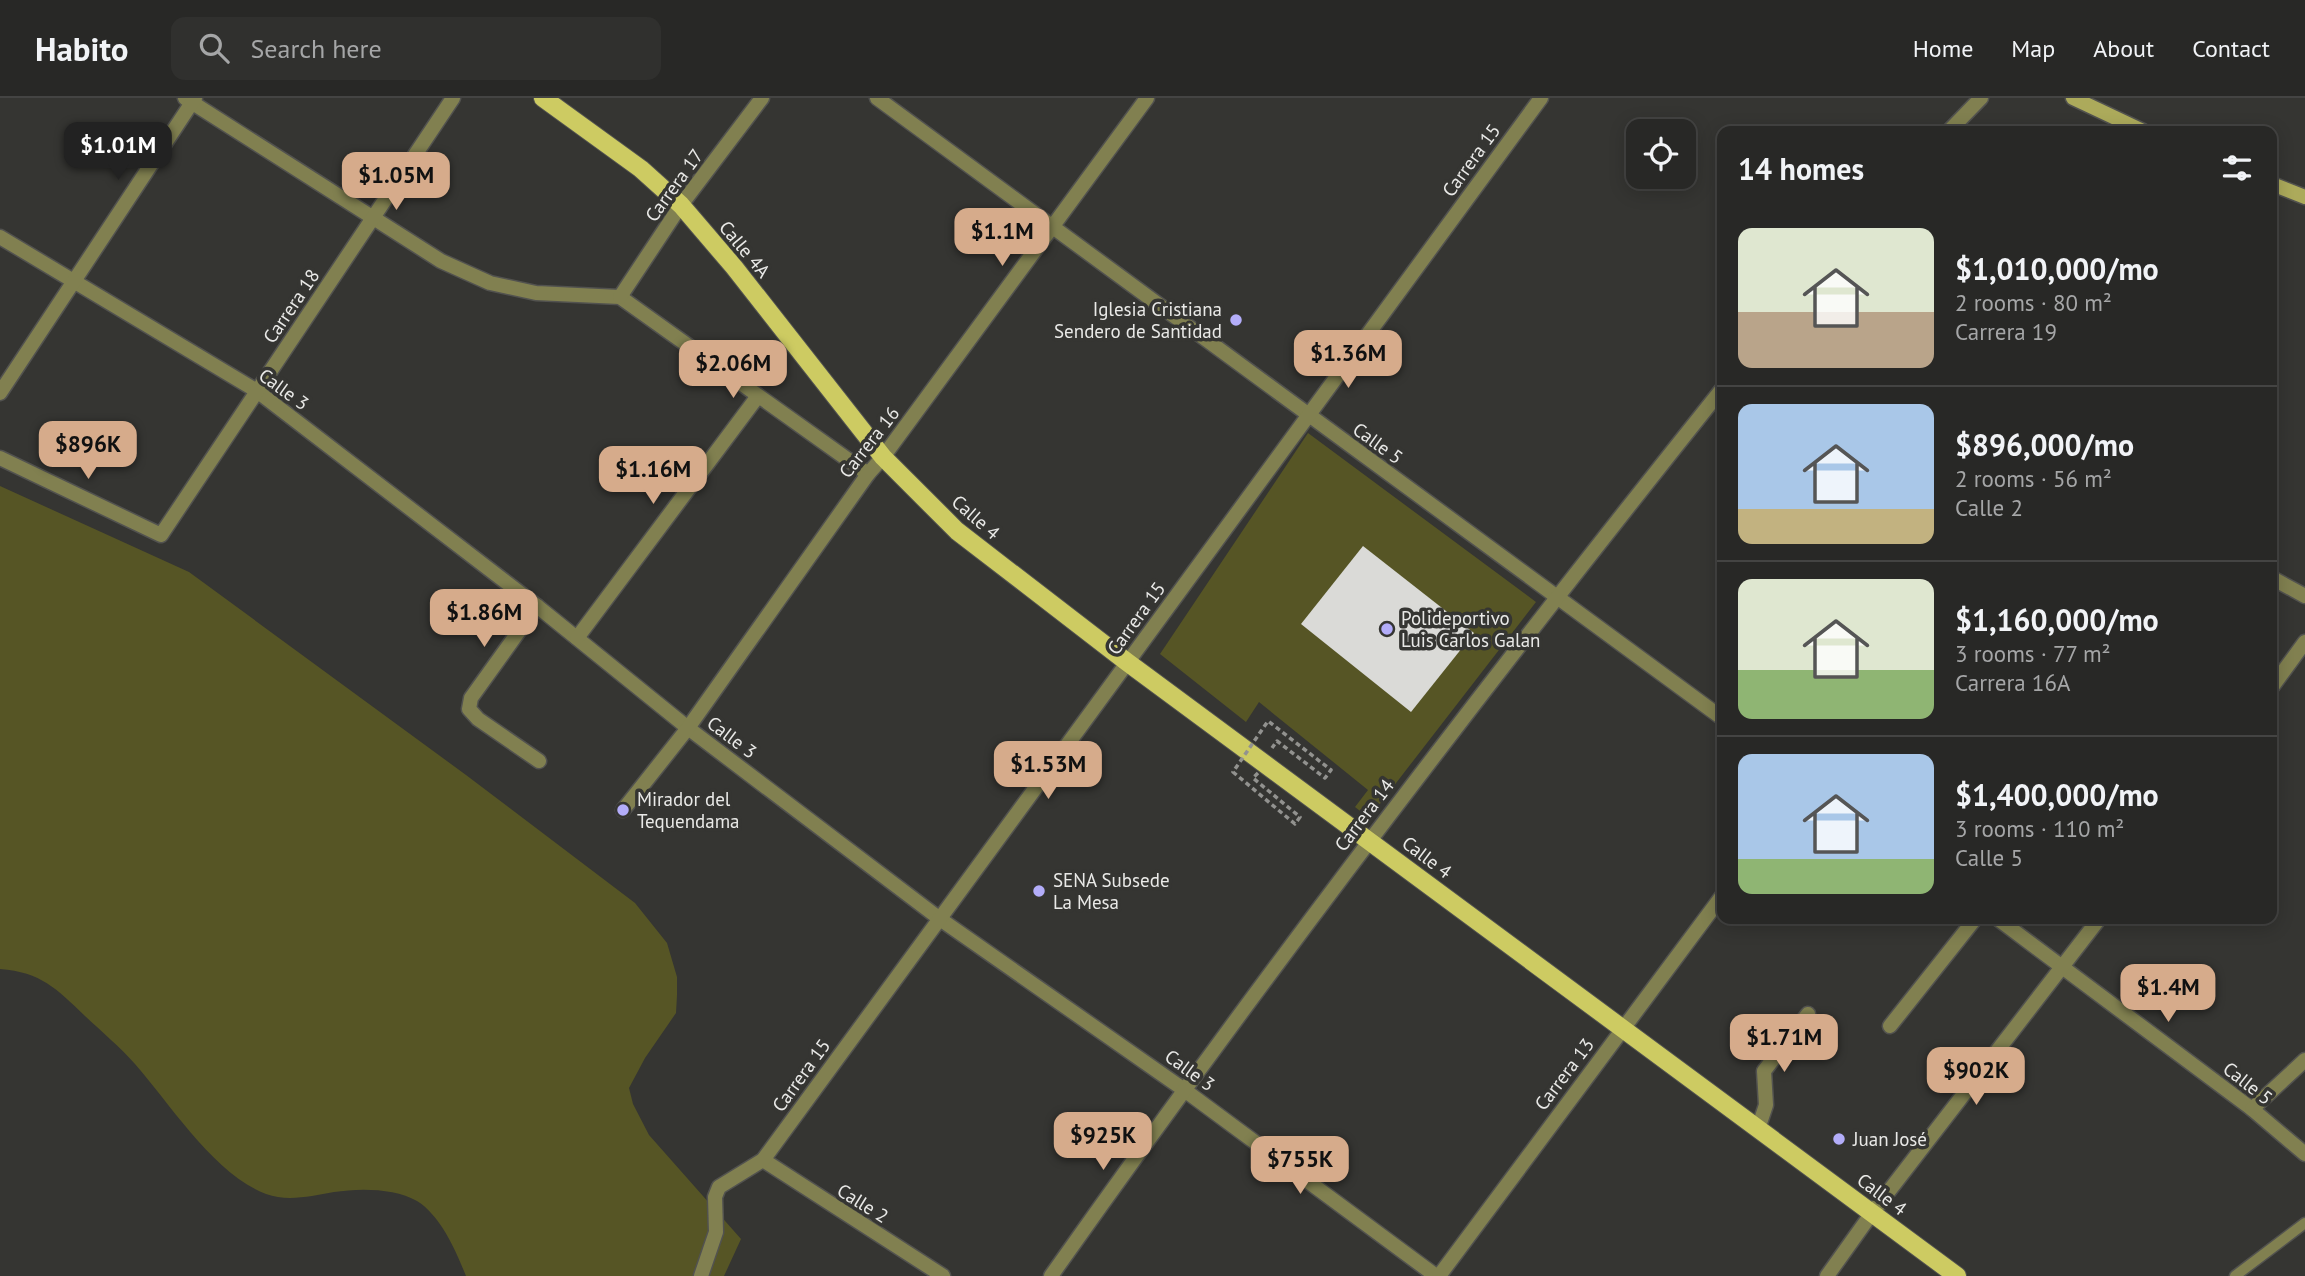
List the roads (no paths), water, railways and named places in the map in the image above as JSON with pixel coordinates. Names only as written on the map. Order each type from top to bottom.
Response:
[{"type":"main road","name":"Calle 4A","points":[[543,98],[641,169],[681,205],[734,267],[883,457]]},
{"type":"main road","points":[[2073,98],[2132,126]]},
{"type":"main road","points":[[2277,186],[2305,197]]},
{"type":"main road","name":"Calle 4","points":[[883,457],[957,531],[1128,662],[1957,1276]]},
{"type":"street","name":"Carrera 18","points":[[0,458],[161,534],[453,98]]},
{"type":"street","name":"Carrera 17","points":[[620,297],[681,205],[762,98]]},
{"type":"street","name":"Calle 5","points":[[877,98],[1717,714]]},
{"type":"street","name":"Carrera 16","points":[[623,810],[688,728],[868,474],[1147,98]]},
{"type":"street","name":"Carrera 15","points":[[763,1160],[1541,98]]},
{"type":"street","points":[[1954,126],[1982,98]]},
{"type":"street","points":[[0,393],[190,99],[441,261],[490,283],[536,293],[620,297],[868,474]]},
{"type":"street","name":"Calle 3","points":[[0,237],[257,391],[537,606],[688,728],[940,919],[1184,1089],[1438,1276]]},
{"type":"street","name":"Carrera 14","points":[[1051,1276],[1184,1089],[1369,841],[1555,597],[1717,395]]},
{"type":"street","points":[[577,638],[758,396]]},
{"type":"street","points":[[2277,581],[2305,596]]},
{"type":"street","points":[[537,606],[471,698],[469,709],[478,719],[539,761]]},
{"type":"street","points":[[2277,680],[2305,642]]},
{"type":"street","name":"Carrera 13","points":[[1438,1276],[1717,903]]},
{"type":"street","points":[[1890,1026],[1971,924]]},
{"type":"street","name":"Calle 5","points":[[2005,924],[2252,1109],[2305,1154]]},
{"type":"street","points":[[1827,1276],[1872,1213],[2095,924]]},
{"type":"street","points":[[1759,1129],[1766,1105],[1764,1071],[1808,1014]]},
{"type":"street","points":[[2252,1109],[2305,1060]]},
{"type":"street","points":[[701,1276],[716,1232],[715,1197],[719,1187],[763,1160]]},
{"type":"street","name":"Calle 2","points":[[763,1160],[943,1276]]},
{"type":"lane","points":[[2235,1276],[2305,1223]]},
{"type":"place","name":"Iglesia Cristiana Sendero de Santidad","points":[[1236,320]]},
{"type":"place","name":"Polideportivo Luis Carlos Galan","points":[[1387,629]]},
{"type":"place","name":"Mirador del Tequendama","points":[[623,810]]},
{"type":"place","name":"SENA Subsede La Mesa","points":[[1039,891]]},
{"type":"place","name":"Juan José","points":[[1839,1139]]}]
